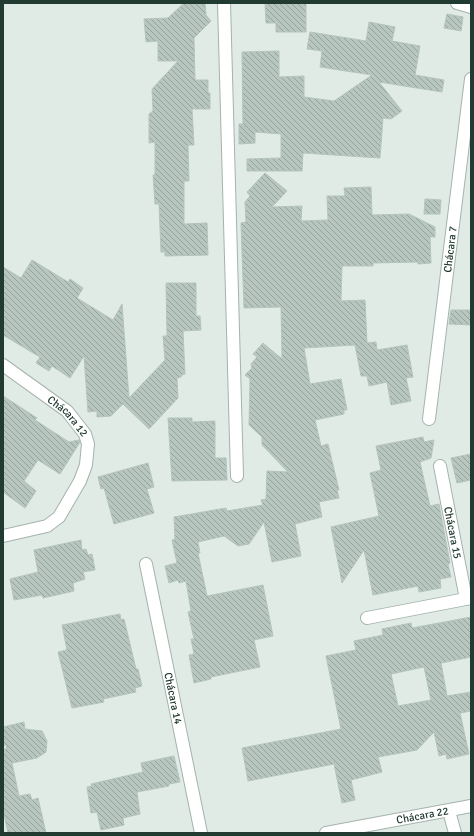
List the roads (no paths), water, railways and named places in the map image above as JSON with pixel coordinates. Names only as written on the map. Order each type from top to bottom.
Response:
[{"type":"street","points":[[224,3],[237,476]]},
{"type":"street","points":[[457,3],[471,6]]},
{"type":"street","name":"Chácara 7","points":[[428,418],[471,79]]},
{"type":"street","name":"Chácara 12","points":[[3,365],[67,410],[85,434],[88,444],[86,464],[80,481],[59,518],[47,526],[3,536]]},
{"type":"street","name":"Chácara 15","points":[[367,618],[469,598],[440,466]]},
{"type":"street","name":"Chácara 14","points":[[146,564],[201,833]]},
{"type":"street","name":"Chácara 22","points":[[326,833],[471,806]]},
{"type":"street","points":[[449,811],[455,833]]}]
